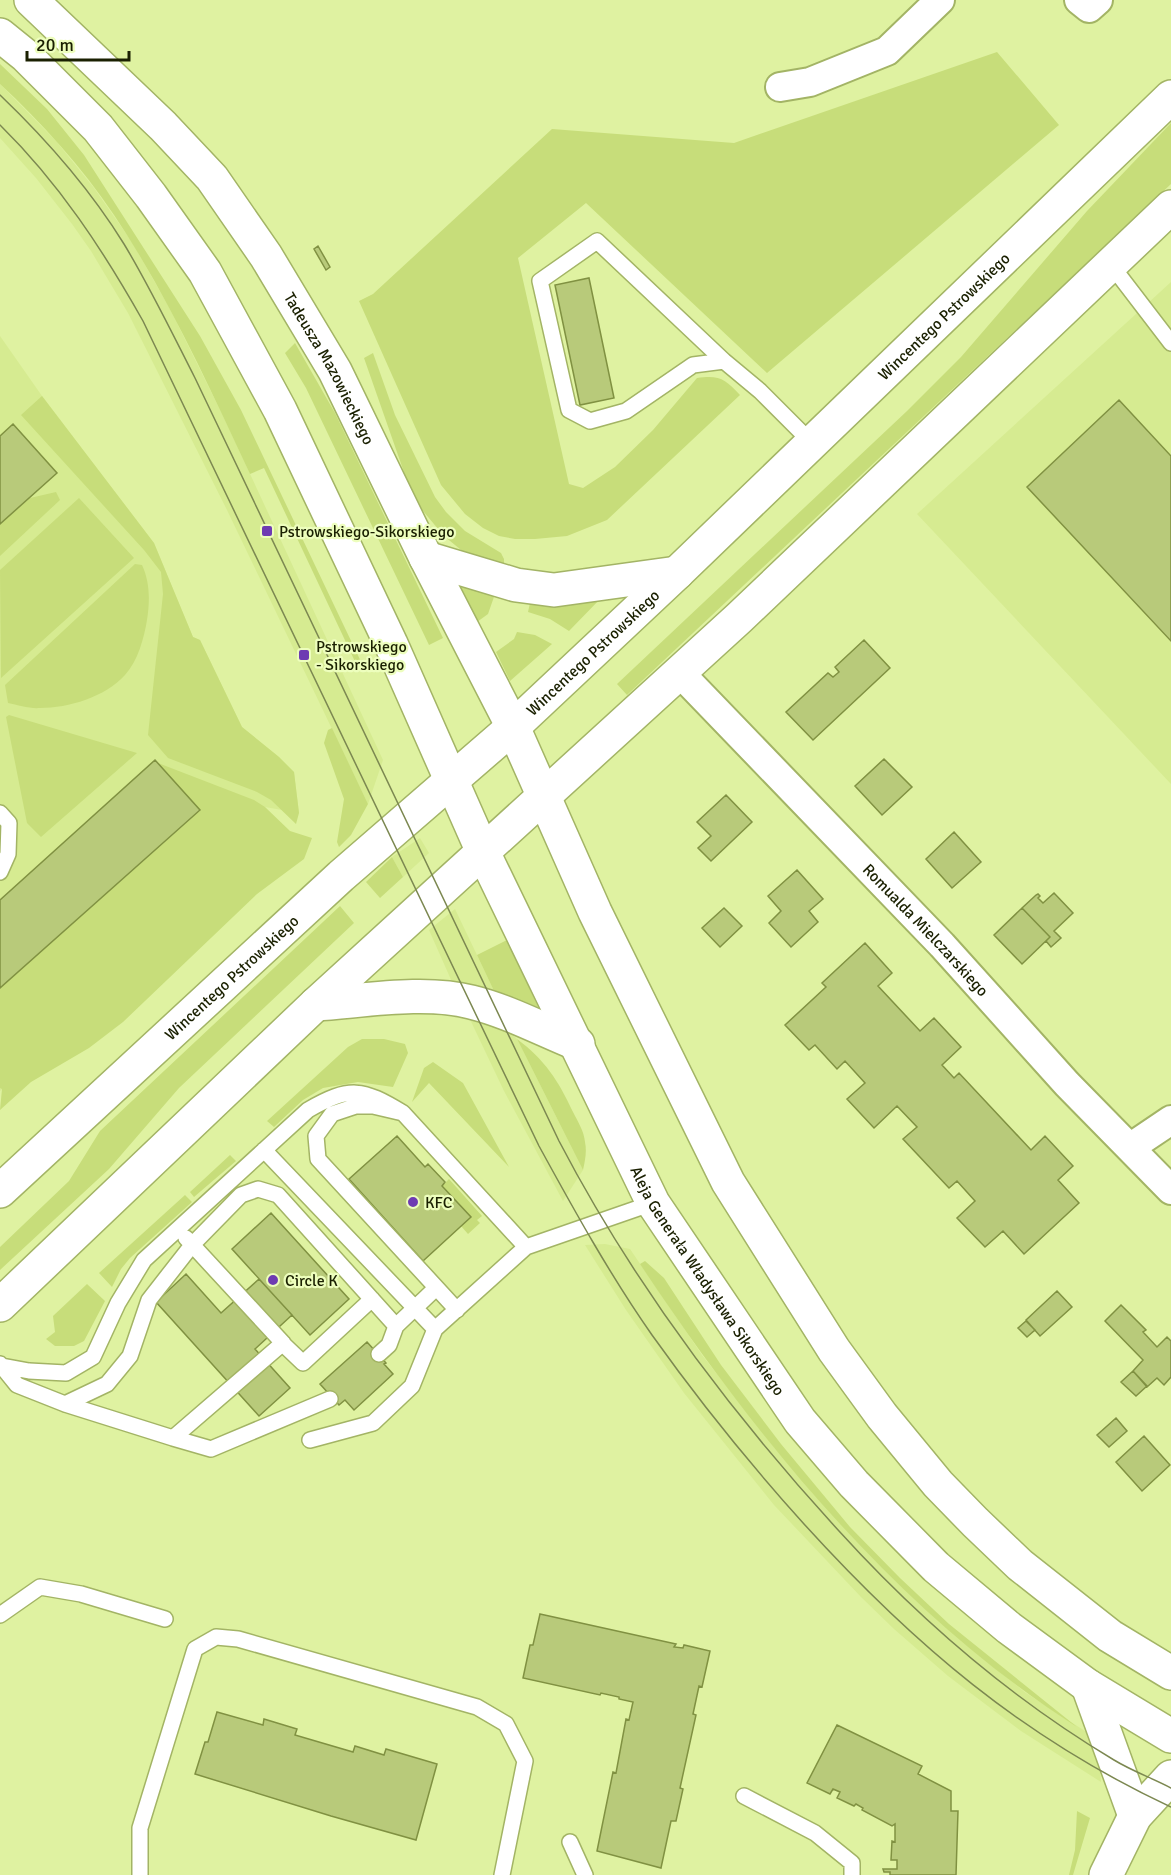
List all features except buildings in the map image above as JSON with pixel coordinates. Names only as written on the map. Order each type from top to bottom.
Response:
[{"type":"main road","name":"Tadeusza Mazowieckiego","points":[[31,0],[164,126],[219,188],[266,256],[335,371],[426,558],[513,727],[543,797]]},
{"type":"main road","points":[[0,35],[26,56],[98,128],[151,196],[205,273],[285,421],[391,644],[451,782]]},
{"type":"main road","name":"Wincentego Pstrowskiego","points":[[0,1191],[341,876],[513,727],[1171,97]]},
{"type":"main road","points":[[0,1305],[316,1004],[679,672],[1021,348],[1112,266],[1171,207]]},
{"type":"main road","points":[[426,558],[516,585],[554,590],[676,573]]},
{"type":"main road","name":"Aleja Generała Władysława Sikorskiego","points":[[451,782],[653,1203],[800,1421],[854,1484],[936,1567],[1009,1628],[1088,1686],[1171,1736]]},
{"type":"main road","points":[[543,797],[595,912],[728,1182],[834,1350],[882,1416],[938,1484],[982,1530],[1020,1565],[1110,1635],[1171,1673]]},
{"type":"main road","points":[[316,1004],[422,996],[470,1001],[578,1044]]},
{"type":"main road","points":[[1088,1686],[1135,1816]]},
{"type":"main road","points":[[1106,1875],[1135,1816],[1171,1777]]},
{"type":"street","points":[[780,87],[810,82],[887,51],[940,0]]},
{"type":"street","points":[[1079,0],[1089,8],[1098,0]]},
{"type":"street","name":"Romualda Mielczarskiego","points":[[679,672],[942,945],[1067,1084],[1171,1190]]},
{"type":"street","points":[[1131,1147],[1171,1120]]},
{"type":"lane","points":[[724,361],[693,365],[626,411],[590,421],[569,410],[540,281],[597,241],[812,443]]},
{"type":"lane","points":[[1112,266],[1171,343]]},
{"type":"lane","points":[[0,813],[9,823],[8,854],[0,872]]},
{"type":"lane","points":[[1,1365],[29,1371],[66,1373],[93,1357],[118,1303],[144,1260],[308,1110],[331,1097],[353,1092],[376,1097],[403,1113],[526,1247]]},
{"type":"lane","points":[[403,1113],[373,1106],[356,1106],[332,1114],[316,1137],[318,1159],[457,1310]]},
{"type":"lane","points":[[264,1150],[435,1329]]},
{"type":"lane","points":[[65,1404],[107,1384],[129,1356],[149,1300],[192,1245],[241,1195],[293,1178]]},
{"type":"lane","points":[[258,1189],[278,1195],[396,1326]]},
{"type":"lane","points":[[310,1440],[373,1423],[412,1386],[435,1329],[526,1247],[653,1203]]},
{"type":"lane","points":[[178,1229],[303,1363],[372,1299]]},
{"type":"lane","points":[[379,1354],[389,1345],[396,1326],[436,1288]]},
{"type":"lane","points":[[173,1438],[283,1343],[281,1342]]},
{"type":"lane","points":[[1,1365],[17,1385],[65,1404],[211,1449],[330,1399]]},
{"type":"lane","points":[[0,1616],[40,1587],[81,1594],[165,1619]]},
{"type":"lane","points":[[140,1875],[140,1828],[195,1649],[216,1638],[238,1639],[477,1707],[506,1724],[525,1761],[502,1875]]},
{"type":"lane","points":[[744,1796],[815,1833],[852,1863],[852,1875]]},
{"type":"lane","points":[[570,1842],[585,1875]]},
{"type":"shaded area","points":[[997,52],[1059,125],[767,373],[586,203],[518,258],[569,484],[583,488],[615,467],[653,430],[697,378],[722,379],[740,395],[607,520],[567,536],[515,539],[499,536],[483,528],[465,514],[441,485],[359,301],[373,294],[552,129],[734,143]]},
{"type":"shaded area","points":[[0,64],[47,109],[84,155],[200,336],[241,410],[364,668],[359,670],[264,468],[250,474],[187,342],[134,246],[102,197],[75,163],[31,114],[0,84]]},
{"type":"shaded area","points":[[0,84],[56,141],[94,188],[132,242],[170,309],[224,418],[383,760],[368,804],[226,508],[128,313],[72,224],[36,178],[0,138]]},
{"type":"shaded area","points":[[1171,123],[1171,184],[627,695],[617,684],[907,411],[961,357],[1087,211]]},
{"type":"shaded area","points":[[1171,282],[1171,784],[917,514]]},
{"type":"shaded area","points":[[0,336],[42,396],[154,543],[193,637],[200,640],[242,727],[294,772],[299,813],[265,807],[234,877],[0,1091]]},
{"type":"shaded area","points":[[295,343],[335,413],[443,638],[429,645],[306,388],[285,353]]},
{"type":"shaded area","points":[[373,353],[395,415],[435,497],[465,531],[501,553],[504,566],[466,554],[444,536],[418,505],[405,475],[364,358]]},
{"type":"shaded area","points":[[42,396],[154,543],[193,637],[200,640],[242,727],[294,772],[299,813],[296,824],[271,800],[257,792],[168,758],[148,735],[163,594],[161,572],[144,550],[21,415]]},
{"type":"shaded area","points":[[56,492],[60,500],[0,556],[0,524],[30,498]]},
{"type":"shaded area","points":[[79,498],[134,558],[1,678],[0,570]]},
{"type":"shaded area","points":[[135,564],[142,565],[147,578],[148,613],[140,649],[125,675],[117,683],[97,695],[63,706],[36,708],[8,703],[5,685]]},
{"type":"shaded area","points":[[459,584],[495,594],[488,614],[477,622]]},
{"type":"shaded area","points":[[602,597],[569,631],[550,619],[528,612],[530,603]]},
{"type":"shaded area","points":[[517,632],[535,635],[552,644],[510,681],[496,652],[514,639]]},
{"type":"shaded area","points":[[9,715],[137,753],[41,837],[27,823],[6,717]]},
{"type":"shaded area","points":[[332,728],[368,804],[351,835],[339,847],[337,842],[344,799],[324,743],[328,730]]},
{"type":"shaded area","points":[[158,763],[254,800],[265,807],[290,831],[312,838],[304,859],[257,894],[123,1022],[89,1048],[31,1082],[0,1110],[2,1089],[0,1088],[0,988],[200,811]]},
{"type":"shaded area","points":[[420,838],[429,853],[403,877],[392,857]]},
{"type":"shaded area","points":[[392,857],[403,877],[380,898],[366,882]]},
{"type":"shaded area","points":[[340,906],[354,923],[179,1088],[109,1169],[0,1270],[0,1247],[69,1181],[100,1131]]},
{"type":"shaded area","points":[[455,909],[494,991],[452,982],[429,930]]},
{"type":"shaded area","points":[[507,940],[546,1024],[511,999],[494,991],[477,955]]},
{"type":"shaded area","points":[[466,1011],[508,1031],[517,1039],[583,1170],[563,1201],[504,1091]]},
{"type":"shaded area","points":[[362,1039],[384,1039],[405,1044],[408,1053],[393,1087],[358,1082],[323,1088],[303,1100],[274,1127],[267,1121],[348,1047]]},
{"type":"shaded area","points":[[517,1039],[543,1063],[556,1080],[567,1101],[580,1127],[586,1146],[583,1170]]},
{"type":"shaded area","points":[[433,1062],[463,1083],[509,1167],[429,1083],[412,1102],[424,1068]]},
{"type":"shaded area","points":[[230,1155],[236,1161],[194,1197],[190,1192]]},
{"type":"shaded area","points":[[449,1179],[482,1216],[477,1220],[480,1223],[468,1234],[461,1226],[470,1217],[442,1186]]},
{"type":"shaded area","points":[[185,1195],[192,1202],[130,1258],[121,1269],[112,1287],[99,1273]]},
{"type":"shaded area","points":[[605,1244],[630,1249],[702,1355],[779,1453],[853,1536],[902,1586],[971,1649],[1026,1693],[1088,1733],[1100,1766],[1101,1782],[1021,1731],[948,1676],[861,1597],[774,1505],[684,1393],[626,1310],[585,1245]]},
{"type":"shaded area","points":[[645,1261],[664,1278],[721,1365],[781,1444],[850,1527],[949,1624],[1077,1727],[1012,1682],[950,1631],[891,1577],[835,1518],[732,1394],[640,1264]]},
{"type":"shaded area","points":[[87,1284],[105,1301],[84,1341],[74,1346],[55,1346],[46,1339],[55,1332],[53,1316]]},
{"type":"shaded area","points":[[1077,1811],[1090,1818],[1073,1875],[1069,1875],[1075,1850]]},
{"type":"tram line","points":[[0,95],[34,129],[82,184],[124,244],[161,310],[559,1141],[619,1246],[652,1296],[686,1345],[760,1440],[839,1531],[901,1595],[968,1656],[1039,1711],[1114,1760],[1171,1788]]},
{"type":"tram line","points":[[0,125],[42,170],[79,218],[143,321],[539,1146],[607,1266],[652,1335],[706,1408],[804,1524],[845,1568],[929,1648],[973,1685],[1067,1751],[1117,1780],[1171,1807]]},
{"type":"place","name":"Pstrowskiego-Sikorskiego","points":[[267,531]]},
{"type":"place","name":"Pstrowskiego - Sikorskiego","points":[[304,655]]},
{"type":"place","name":"KFC","points":[[413,1202]]},
{"type":"place","name":"Circle K","points":[[273,1280]]}]
